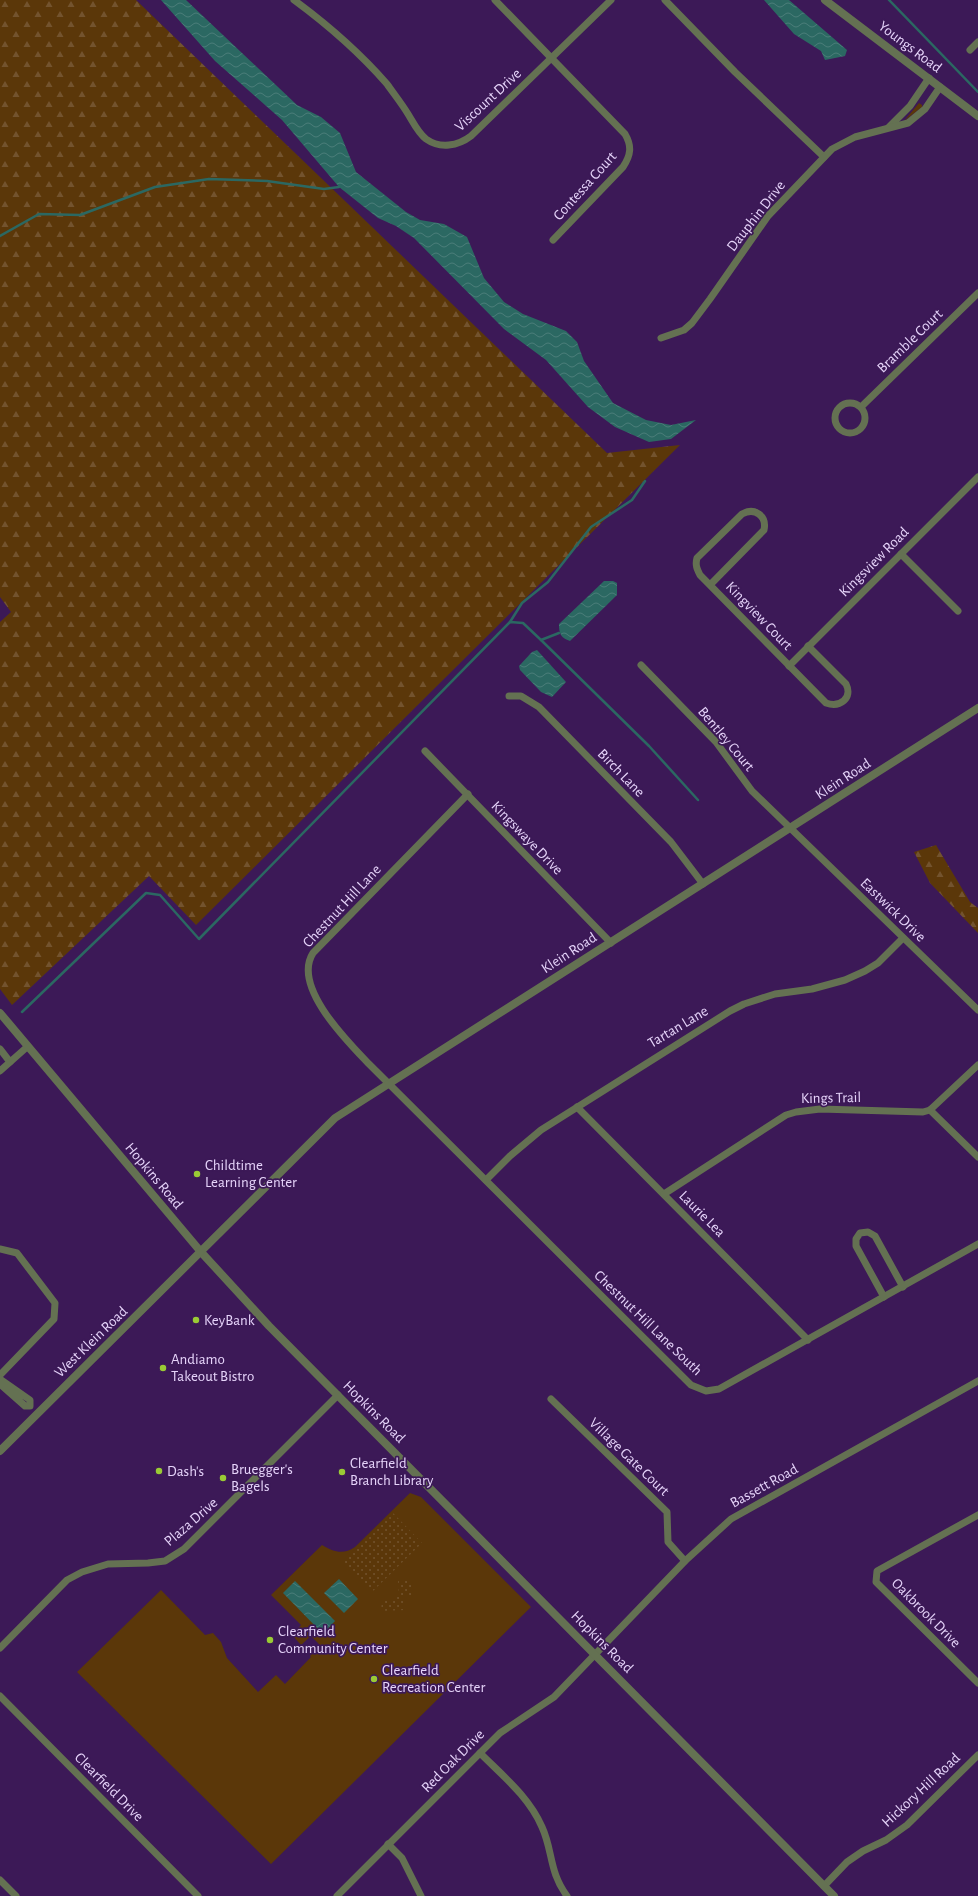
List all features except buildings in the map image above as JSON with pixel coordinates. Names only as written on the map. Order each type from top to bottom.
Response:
[{"type":"street","name":"Viscount Drive","points":[[294,0],[338,34],[357,52],[393,92],[419,132],[426,139],[440,145],[449,145],[466,140],[611,0]]},
{"type":"street","name":"Contessa Court","points":[[496,0],[625,134],[630,147],[627,160],[623,167],[554,240]]},
{"type":"street","points":[[665,0],[735,72],[824,157]]},
{"type":"street","name":"Youngs Road","points":[[825,0],[978,116]]},
{"type":"street","points":[[970,50],[978,42]]},
{"type":"street","points":[[888,128],[910,106],[929,78]]},
{"type":"street","name":"Dauphin Drive","points":[[661,338],[684,330],[692,323],[710,300],[768,216],[832,149],[855,137],[908,123],[925,110],[940,87]]},
{"type":"street","name":"Bramble Court","points":[[861,407],[978,293]]},
{"type":"street","points":[[847,403],[857,404],[861,407],[865,416],[863,426],[859,430],[849,433],[840,430],[835,421],[836,412],[839,408],[847,403]]},
{"type":"street","name":"Kingsview Road","points":[[789,666],[978,477]]},
{"type":"street","name":"Kingview Court","points":[[710,585],[764,530],[765,524],[762,517],[756,512],[748,510],[742,514],[697,558],[695,563],[696,569],[710,585],[826,703],[834,706],[840,704],[845,700],[849,690],[846,684],[808,646]]},
{"type":"street","points":[[901,554],[958,611]]},
{"type":"street","name":"Bentley Court","points":[[641,665],[716,742],[738,774],[752,791],[790,829]]},
{"type":"street","name":"Birch Lane","points":[[509,696],[521,696],[539,707],[671,842],[703,884]]},
{"type":"street","name":"Klein Road","points":[[200,1252],[335,1118],[978,708]]},
{"type":"street","name":"Kingswaye Drive","points":[[425,750],[611,943]]},
{"type":"street","name":"Chestnut Hill Lane","points":[[389,1084],[358,1053],[328,1016],[312,990],[308,978],[308,964],[313,953],[468,794]]},
{"type":"street","name":"Eastwick Drive","points":[[790,829],[978,1010]]},
{"type":"street","name":"Tartan Lane","points":[[486,1180],[526,1141],[577,1107],[730,1011],[744,1004],[775,994],[812,989],[844,980],[865,971],[878,963],[903,938]]},
{"type":"street","name":"Hopkins Road","points":[[0,1014],[200,1252],[269,1326],[834,1896]]},
{"type":"street","points":[[0,1071],[27,1047]]},
{"type":"street","points":[[0,1049],[10,1062]]},
{"type":"street","points":[[978,1065],[930,1110],[978,1157]]},
{"type":"street","name":"Chestnut Hill Lane South","points":[[389,1084],[686,1380],[699,1389],[706,1391],[719,1389],[978,1244]]},
{"type":"street","name":"Laurie Lea","points":[[577,1107],[808,1340]]},
{"type":"street","name":"Kings Trail","points":[[664,1194],[779,1119],[796,1112],[820,1109],[923,1112],[930,1110]]},
{"type":"street","points":[[884,1297],[856,1246],[856,1239],[860,1233],[868,1232],[875,1236],[903,1287]]},
{"type":"street","points":[[0,1249],[17,1254],[55,1303],[54,1319],[0,1375]]},
{"type":"street","name":"West Klein Road","points":[[0,1451],[200,1252]]},
{"type":"street","points":[[0,1379],[30,1400],[30,1406]]},
{"type":"street","name":"Bassett Road","points":[[594,1654],[685,1561],[732,1519],[978,1381]]},
{"type":"street","points":[[0,1384],[25,1406],[30,1406],[38,1413]]},
{"type":"street","name":"Plaza Drive","points":[[0,1648],[67,1580],[82,1572],[108,1564],[165,1561],[184,1549],[338,1395]]},
{"type":"street","name":"Village Gate Court","points":[[551,1399],[667,1512],[668,1542],[685,1561]]},
{"type":"street","name":"Oakbrook Drive","points":[[978,1515],[877,1572],[876,1582],[978,1683]]},
{"type":"street","name":"Red Oak Drive","points":[[337,1896],[504,1729],[554,1697],[594,1654]]},
{"type":"street","name":"Clearfield Drive","points":[[0,1696],[198,1896]]},
{"type":"street","points":[[480,1752],[526,1799],[543,1829],[553,1870],[566,1896]]},
{"type":"street","name":"Hickory Hill Road","points":[[824,1886],[848,1862],[863,1851],[886,1840],[907,1825],[978,1755]]},
{"type":"street","points":[[388,1844],[402,1858],[421,1896]]},
{"type":"street","points":[[0,1880],[16,1896]]},
{"type":"green space","points":[[0,0],[136,0],[607,453],[680,445],[196,925],[149,876],[12,1005],[0,989],[0,622],[11,612],[0,597]]},
{"type":"green space","points":[[919,103],[922,107],[904,121]]},
{"type":"green space","points":[[936,845],[970,902],[978,908],[978,933],[930,883],[914,852]]},
{"type":"green space","name":"Clearfield Recreation Center","points":[[410,1493],[421,1497],[531,1607],[271,1864],[77,1672],[161,1590],[205,1635],[213,1633],[221,1642],[227,1658],[258,1692],[276,1675],[285,1684],[311,1657],[310,1656],[320,1645],[311,1636],[301,1645],[292,1635],[301,1625],[271,1595],[322,1545],[338,1552],[346,1551],[355,1547]]},
{"type":"green space","points":[[393,1513],[422,1543],[372,1592],[343,1562]]},
{"type":"green space","points":[[398,1580],[411,1580],[411,1595],[405,1596],[405,1610],[381,1611],[382,1600],[394,1599],[394,1595],[399,1595]]},
{"type":"water","points":[[161,0],[186,0],[297,105],[321,117],[340,133],[356,172],[406,212],[420,220],[444,224],[467,237],[484,278],[504,302],[523,314],[566,331],[577,342],[584,361],[613,403],[646,420],[671,425],[696,420],[671,439],[649,442],[615,427],[588,407],[546,360],[504,329],[414,238],[396,226],[378,218],[339,187],[282,120],[215,61]]},
{"type":"water","points":[[764,0],[789,0],[847,50],[845,56],[825,60],[821,51],[794,34]]},
{"type":"water","points":[[604,581],[613,581],[617,583],[617,595],[570,641],[564,638],[560,633],[559,624]]},
{"type":"water","points":[[537,650],[566,682],[552,697],[541,692],[520,670],[519,666],[532,652]]},
{"type":"water","points":[[339,1579],[358,1599],[344,1613],[324,1593]]},
{"type":"water","points":[[295,1581],[335,1621],[323,1634],[283,1593]]},
{"type":"waterway","points":[[889,0],[978,92]]},
{"type":"waterway","points":[[0,236],[39,214],[80,215],[155,187],[209,179],[267,181],[324,189],[339,187]]},
{"type":"waterway","points":[[510,622],[522,603],[548,582],[591,527],[632,500],[645,481]]},
{"type":"waterway","points":[[22,1012],[146,893],[160,895],[199,939],[510,622],[523,623],[541,640],[649,746],[698,800]]},
{"type":"waterway","points":[[541,640],[559,633]]},
{"type":"place","name":"Childtime Learning Center","points":[[197,1174]]},
{"type":"place","name":"KeyBank","points":[[196,1320]]},
{"type":"place","name":"Andiamo Takeout Bistro","points":[[163,1368]]},
{"type":"place","name":"Dash's","points":[[159,1471]]},
{"type":"place","name":"Clearfield Branch Library","points":[[342,1472]]},
{"type":"place","name":"Bruegger's Bagels","points":[[223,1478]]},
{"type":"place","name":"Clearfield Community Center","points":[[270,1640]]},
{"type":"place","name":"Clearfield Recreation Center","points":[[374,1679]]}]
